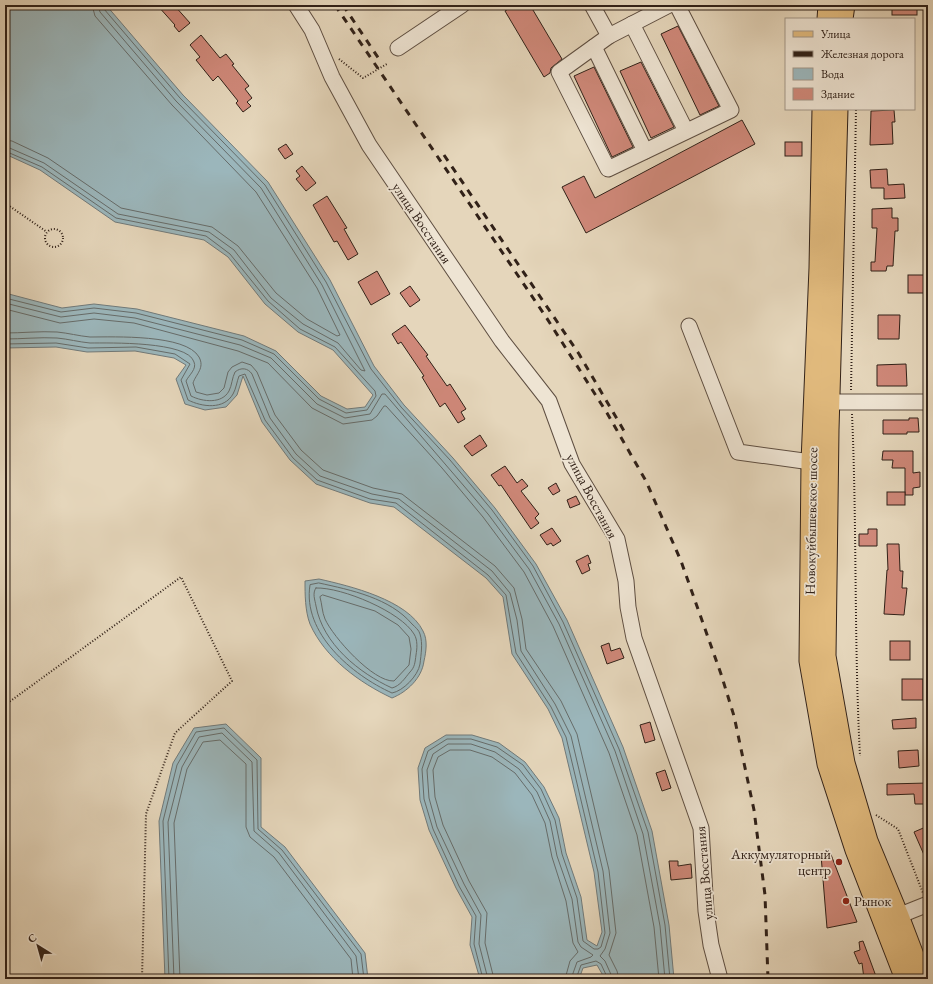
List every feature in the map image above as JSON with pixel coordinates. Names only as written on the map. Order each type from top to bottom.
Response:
[{"type":"main road","points":[[827,18],[828,5]]},
{"type":"main road","points":[[843,18],[845,5]]},
{"type":"main road","name":"Новокуйбышевское шоссе","points":[[822,110],[819,268],[811,462],[809,661],[827,764],[855,850],[891,919]]},
{"type":"main road","name":"Новокуйбышевское шоссе","points":[[838,110],[830,402],[826,656],[845,763],[891,919]]},
{"type":"main road","points":[[891,919],[905,979]]},
{"type":"main road","points":[[891,919],[923,979]]},
{"type":"street","name":"улица Восстания","points":[[296,5],[312,30],[332,77],[369,145],[498,335],[549,402],[572,464],[617,539],[626,581],[628,607],[634,638],[701,828],[706,911],[711,945],[720,979]]},
{"type":"street","points":[[398,48],[462,5]]},
{"type":"street","points":[[592,5],[609,36]]},
{"type":"street","points":[[669,5],[609,36],[559,72],[608,170],[730,110],[677,5]]},
{"type":"street","points":[[632,24],[686,132]]},
{"type":"street","points":[[594,47],[645,151]]},
{"type":"street","points":[[689,326],[738,452],[811,462]]},
{"type":"street","points":[[830,402],[928,402]]},
{"type":"street","points":[[891,919],[928,904]]},
{"type":"path","points":[[322,54],[340,59],[363,78],[387,64]]},
{"type":"path","points":[[856,110],[851,402],[854,465],[856,695],[860,760]]},
{"type":"path","points":[[5,204],[47,232]]},
{"type":"path","points":[[54,229],[62,233],[64,236],[62,245],[54,248],[47,244],[45,236],[47,232],[54,229]]},
{"type":"path","points":[[5,705],[181,577],[232,681],[175,733],[146,814],[142,979]]},
{"type":"path","points":[[873,813],[898,828],[928,904]]},
{"type":"water","points":[[5,5],[106,5],[183,95],[268,182],[330,280],[374,366],[404,405],[453,458],[495,508],[536,564],[567,620],[623,747],[652,831],[669,925],[674,979],[605,979],[597,965],[583,968],[579,979],[480,979],[470,945],[472,917],[456,888],[429,830],[420,800],[418,768],[425,748],[446,735],[472,735],[499,743],[525,762],[544,787],[559,818],[566,853],[581,897],[587,940],[597,946],[602,932],[594,872],[562,738],[548,709],[512,654],[503,597],[486,578],[394,507],[370,503],[316,484],[290,460],[262,422],[243,376],[237,395],[226,407],[205,410],[185,404],[176,379],[186,365],[174,358],[135,351],[87,352],[56,347],[5,348],[5,293],[62,308],[94,304],[137,309],[244,336],[276,351],[321,396],[347,409],[365,407],[373,395],[333,350],[298,332],[265,304],[228,257],[204,240],[115,222],[40,170],[5,154]]},
{"type":"water","points":[[319,579],[362,590],[377,596],[405,611],[415,620],[425,635],[426,650],[423,667],[413,684],[392,698],[356,677],[325,648],[310,624],[307,614],[305,581]]},
{"type":"water","points":[[226,724],[261,758],[261,827],[285,847],[365,953],[368,979],[165,979],[159,821],[173,763],[194,728]]},
{"type":"building","points":[[157,5],[174,5],[190,23],[179,32],[174,26],[175,25]]},
{"type":"building","points":[[515,5],[530,5],[562,59],[551,68],[550,73],[544,77],[505,11]]},
{"type":"building","points":[[892,5],[917,5],[917,15],[892,15]]},
{"type":"building","points":[[678,26],[719,106],[700,115],[661,34]]},
{"type":"building","points":[[201,35],[220,58],[226,54],[234,64],[232,65],[249,86],[245,89],[252,98],[247,102],[251,106],[243,112],[236,103],[238,101],[218,76],[213,81],[196,60],[200,57],[190,45]]},
{"type":"building","points":[[641,62],[674,127],[651,138],[620,71]]},
{"type":"building","points":[[594,67],[633,147],[612,157],[574,76]]},
{"type":"building","points":[[894,110],[895,122],[892,122],[893,144],[870,145],[871,111]]},
{"type":"building","points":[[742,120],[755,144],[586,233],[562,187],[584,176],[595,198]]},
{"type":"building","points":[[785,142],[802,142],[802,156],[785,156]]},
{"type":"building","points":[[286,144],[293,154],[285,159],[278,149]]},
{"type":"building","points":[[302,166],[316,183],[306,191],[296,179],[300,176],[296,171]]},
{"type":"building","points":[[887,169],[888,185],[904,184],[905,198],[884,199],[884,188],[871,188],[870,170]]},
{"type":"building","points":[[327,196],[347,228],[344,229],[358,254],[348,260],[337,241],[334,242],[313,205]]},
{"type":"building","points":[[892,208],[892,218],[898,218],[898,231],[895,231],[893,266],[887,266],[886,271],[871,271],[871,262],[875,262],[877,228],[872,228],[872,209]]},
{"type":"building","points":[[377,271],[390,294],[371,305],[358,282]]},
{"type":"building","points":[[908,275],[926,275],[926,293],[908,293]]},
{"type":"building","points":[[410,286],[420,300],[410,307],[400,293]]},
{"type":"building","points":[[878,315],[900,315],[899,339],[878,339]]},
{"type":"building","points":[[405,325],[428,355],[426,356],[447,386],[450,384],[466,409],[461,412],[465,419],[458,423],[445,403],[440,407],[422,377],[424,376],[401,342],[398,344],[392,334]]},
{"type":"building","points":[[906,364],[907,386],[877,386],[877,365]]},
{"type":"building","points":[[909,418],[918,418],[919,432],[907,432],[907,434],[883,434],[883,420],[909,420]]},
{"type":"building","points":[[480,435],[487,446],[472,456],[464,446]]},
{"type":"building","points":[[883,451],[913,451],[913,473],[920,472],[920,487],[913,488],[913,495],[905,495],[905,468],[892,468],[893,460],[882,460]]},
{"type":"building","points":[[505,466],[517,483],[522,479],[528,486],[521,491],[539,514],[535,518],[539,523],[531,529],[501,485],[499,486],[491,475]]},
{"type":"building","points":[[556,483],[560,491],[553,495],[548,488]]},
{"type":"building","points":[[887,492],[905,492],[905,505],[887,505]]},
{"type":"building","points":[[576,496],[580,504],[570,508],[567,500]]},
{"type":"building","points":[[552,528],[561,541],[553,546],[551,543],[547,545],[540,535]]},
{"type":"building","points":[[868,529],[877,529],[877,546],[859,546],[859,534],[868,534]]},
{"type":"building","points":[[887,544],[899,544],[900,571],[903,571],[902,588],[907,588],[904,615],[884,614],[888,570]]},
{"type":"building","points":[[588,555],[591,563],[588,564],[590,570],[582,574],[576,561]]},
{"type":"building","points":[[890,641],[910,641],[910,660],[890,660]]},
{"type":"building","points":[[609,643],[611,651],[620,648],[624,658],[607,664],[601,646]]},
{"type":"building","points":[[902,679],[923,679],[923,700],[902,700]]},
{"type":"building","points":[[916,718],[916,728],[893,729],[892,720]]},
{"type":"building","points":[[650,722],[655,740],[645,743],[640,725]]},
{"type":"building","points":[[918,750],[919,766],[899,768],[898,751]]},
{"type":"building","points":[[665,770],[671,788],[662,791],[656,773]]},
{"type":"building","points":[[928,783],[928,804],[915,804],[914,794],[887,795],[887,784]]},
{"type":"building","points":[[928,826],[928,864],[914,832]]},
{"type":"building","points":[[830,852],[857,922],[827,928],[821,855]]},
{"type":"building","points":[[669,861],[678,861],[678,866],[691,864],[692,878],[671,880]]},
{"type":"building","points":[[863,941],[877,979],[864,979],[862,963],[859,964],[854,952],[860,950],[859,942]]},
{"type":"railway","points":[[335,5],[546,317],[607,413],[646,481],[681,561],[721,674],[734,716],[754,810],[765,895],[768,979]]},
{"type":"railway","points":[[343,5],[379,59]]},
{"type":"railway","points":[[444,155],[579,354],[627,436]]},
{"type":"place","name":"Аккумуляторный центр","points":[[839,862]]},
{"type":"place","name":"Рынок","points":[[846,901]]}]
